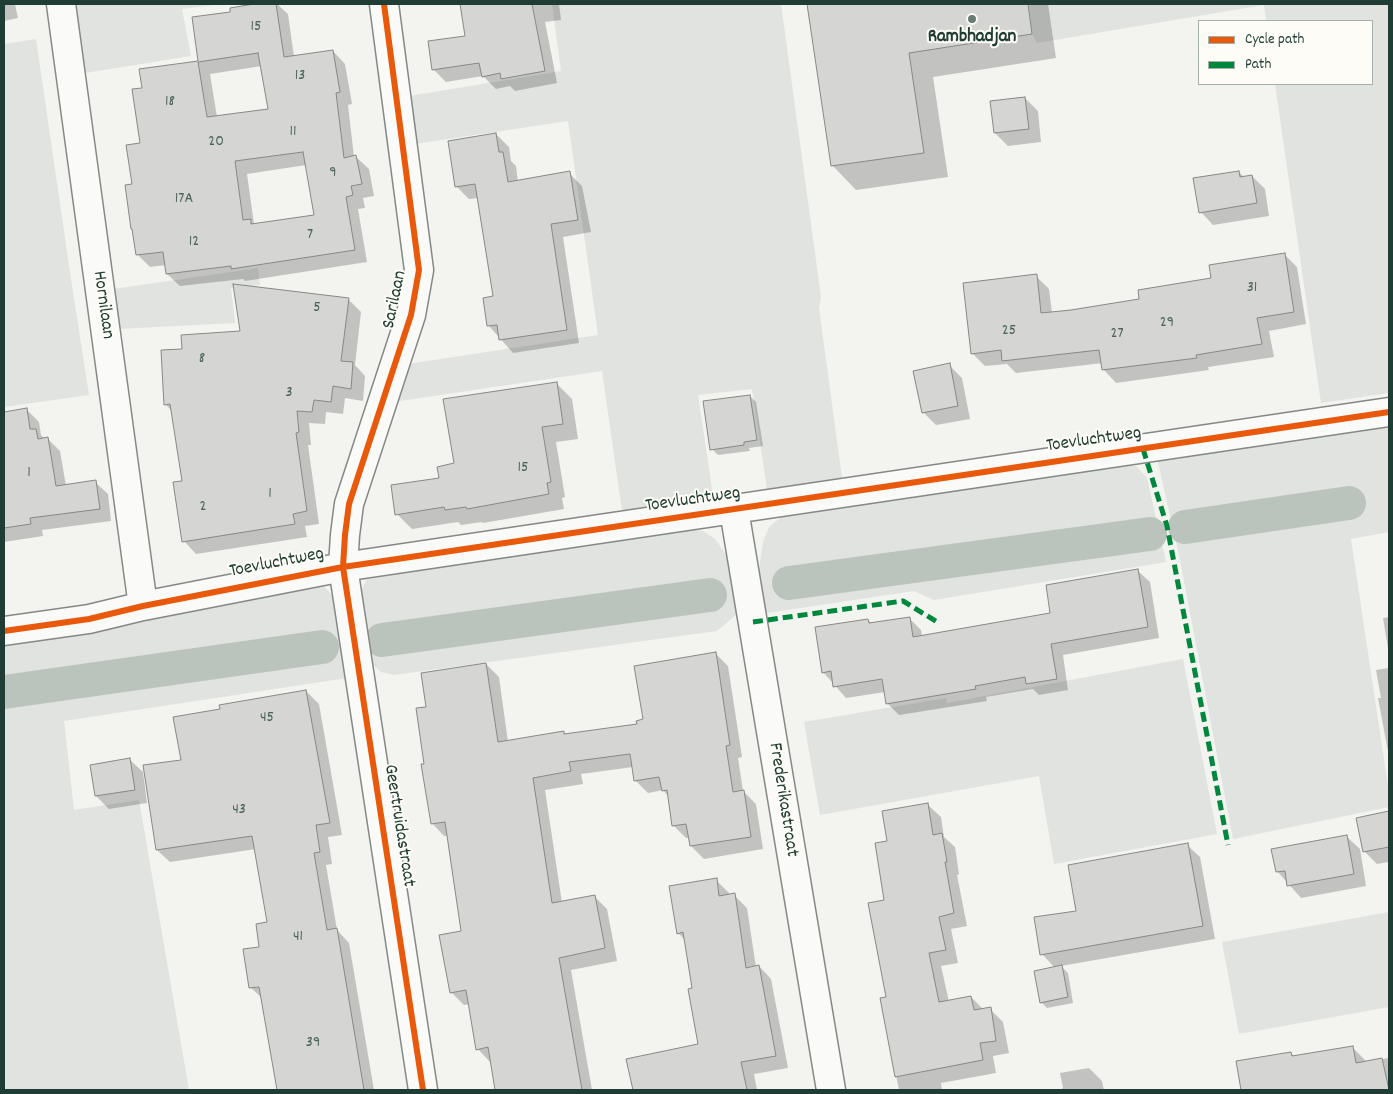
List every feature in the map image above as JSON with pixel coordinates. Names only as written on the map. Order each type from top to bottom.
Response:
[{"type":"street","name":"Hornilaan","points":[[61,4],[143,606]]},
{"type":"street","name":"Sarilaan","points":[[343,567],[349,504],[411,315],[419,270],[384,4]]},
{"type":"street","name":"Toevluchtweg","points":[[4,630],[89,618],[343,567],[1389,412]]},
{"type":"street","name":"Frederikastraat","points":[[734,510],[831,1090]]},
{"type":"street","name":"Geertruidastraat","points":[[343,567],[423,1090]]},
{"type":"shaded area","points":[[74,4],[222,4],[182,9],[191,56],[85,73]]},
{"type":"shaded area","points":[[552,4],[781,4],[821,297],[819,308],[842,478],[767,489],[752,389],[698,395],[713,496],[622,511],[602,371],[393,402],[408,364],[598,335],[568,121],[415,144],[409,96],[561,71]]},
{"type":"shaded area","points":[[1029,4],[1389,4],[1389,393],[1321,403],[1275,85],[1373,85],[1373,20],[1266,20],[1264,5],[1037,43],[1032,34]]},
{"type":"shaded area","points":[[36,39],[89,395],[4,407],[4,44]]},
{"type":"shaded area","points":[[258,268],[260,285],[231,288],[235,323],[117,329],[113,289]]},
{"type":"shaded area","points":[[1389,423],[1389,532],[1351,539],[1389,793],[1389,807],[1233,839],[1179,555],[1157,458]]},
{"type":"shaded area","points":[[1128,465],[1136,466],[1147,478],[1166,562],[934,600],[914,591],[767,613],[761,596],[758,576],[763,542],[769,527],[780,518],[793,512]]},
{"type":"shaded area","points":[[692,529],[703,531],[715,539],[730,560],[737,614],[717,631],[394,675],[381,672],[372,664],[359,604],[362,589],[367,579],[377,573]]},
{"type":"shaded area","points":[[315,583],[326,588],[337,606],[347,678],[64,721],[74,810],[139,800],[189,1090],[4,1090],[4,644],[105,630]]},
{"type":"shaded area","points":[[1183,659],[1217,834],[1054,864],[1039,776],[820,815],[804,722],[946,698],[947,703]]},
{"type":"shaded area","points":[[1389,912],[1389,1007],[1239,1034],[1222,942]]},
{"type":"building","points":[[254,4],[276,4],[284,57],[333,50],[340,92],[336,93],[344,158],[356,155],[362,184],[351,186],[353,195],[346,197],[355,250],[231,269],[231,266],[166,274],[163,252],[136,255],[131,229],[125,185],[132,184],[126,145],[140,143],[132,89],[142,88],[139,69],[198,61],[192,17],[230,12],[230,8]],"holes":[[[258,53],[268,109],[207,117],[198,62]],[[303,152],[314,215],[251,224],[251,219],[243,220],[235,161]]]},
{"type":"building","points":[[460,4],[532,4],[545,71],[501,79],[500,73],[482,77],[479,63],[432,70],[428,41],[465,36]]},
{"type":"building","points":[[807,4],[1028,4],[1032,34],[909,53],[924,153],[831,166]]},
{"type":"building","points":[[1025,97],[1029,129],[994,133],[990,101]]},
{"type":"building","points":[[496,133],[499,152],[503,152],[508,182],[570,171],[578,220],[551,224],[567,330],[499,340],[497,325],[487,326],[483,298],[493,296],[475,184],[455,187],[448,141]]},
{"type":"building","points":[[1239,171],[1240,177],[1252,175],[1257,203],[1199,213],[1193,178]]},
{"type":"building","points":[[1285,253],[1294,312],[1257,318],[1262,344],[1196,355],[1197,358],[1102,370],[1099,350],[1002,361],[1001,350],[971,354],[963,283],[1037,274],[1041,313],[1139,299],[1138,290],[1211,278],[1209,265]]},
{"type":"building","points":[[233,284],[349,298],[341,361],[353,362],[351,389],[333,386],[331,402],[314,400],[312,412],[297,411],[299,432],[296,433],[307,511],[293,514],[295,524],[182,542],[173,482],[182,481],[170,404],[164,405],[161,350],[182,349],[181,335],[240,331]]},
{"type":"building","points":[[950,363],[958,406],[922,413],[913,371]]},
{"type":"building","points":[[557,382],[563,424],[542,427],[551,482],[547,483],[549,494],[467,509],[466,507],[445,510],[444,507],[395,515],[391,485],[439,478],[437,467],[454,463],[443,399]]},
{"type":"building","points":[[750,395],[757,440],[744,442],[744,445],[710,450],[703,401]]},
{"type":"building","points":[[27,408],[30,429],[36,429],[38,439],[48,437],[56,486],[96,480],[100,509],[30,518],[31,524],[4,528],[4,412]]},
{"type":"building","points":[[1138,569],[1148,627],[1051,644],[1057,679],[1026,684],[1025,677],[975,686],[976,689],[886,704],[882,679],[833,687],[831,671],[822,673],[815,627],[868,619],[869,623],[910,617],[913,637],[1050,613],[1046,585]]},
{"type":"building","points":[[716,652],[730,745],[726,746],[733,792],[744,790],[751,837],[690,846],[686,824],[672,826],[667,790],[662,791],[659,777],[634,781],[630,754],[569,762],[571,771],[533,778],[552,903],[595,895],[605,948],[559,958],[582,1090],[495,1090],[488,1047],[476,1050],[466,990],[450,993],[439,935],[461,931],[445,822],[431,824],[421,764],[424,764],[416,708],[426,707],[421,673],[486,663],[498,742],[564,731],[564,734],[637,724],[636,721],[643,719],[634,666]]},
{"type":"building","points":[[306,690],[330,823],[316,825],[320,852],[314,853],[327,930],[337,928],[364,1090],[277,1090],[259,987],[249,988],[243,949],[259,947],[256,924],[267,922],[252,836],[156,850],[143,765],[181,760],[173,717],[220,709],[219,705]]},
{"type":"building","points":[[130,758],[135,790],[95,796],[90,765]]},
{"type":"building","points":[[928,803],[933,835],[942,833],[954,913],[939,917],[946,950],[929,953],[939,1002],[971,996],[974,1010],[991,1007],[996,1041],[980,1043],[983,1060],[895,1077],[880,998],[886,997],[868,903],[884,900],[875,843],[887,841],[882,811]]},
{"type":"building","points":[[1389,811],[1389,847],[1363,852],[1356,818]]},
{"type":"building","points":[[1347,835],[1354,874],[1287,886],[1285,871],[1276,872],[1271,849]]},
{"type":"building","points":[[1188,843],[1203,926],[1040,955],[1034,917],[1076,911],[1068,865]]},
{"type":"building","points":[[717,878],[719,896],[735,893],[746,968],[759,965],[776,1056],[741,1062],[747,1090],[633,1090],[626,1059],[698,1044],[688,989],[692,988],[683,932],[677,934],[669,886]]},
{"type":"building","points":[[1062,965],[1068,997],[1040,1003],[1034,971]]},
{"type":"building","points":[[1353,1046],[1356,1063],[1382,1058],[1389,1090],[1241,1090],[1236,1061],[1291,1052],[1292,1056]]},
{"type":"waterway","points":[[1185,527],[1349,503]]},
{"type":"waterway","points":[[789,583],[1150,534]]},
{"type":"waterway","points":[[382,640],[710,595]]},
{"type":"waterway","points":[[4,692],[322,647]]},
{"type":"marked path","points":[[1143,449],[1167,526],[1228,845]]},
{"type":"marked path","points":[[753,622],[903,601],[939,623]]},
{"type":"cycle path","points":[[384,4],[419,270],[411,315],[349,504],[343,567],[423,1090]]},
{"type":"cycle path","points":[[4,631],[89,619],[143,606],[343,567],[1389,412]]},
{"type":"place","name":"Rambhadjan","points":[[972,19]]}]
